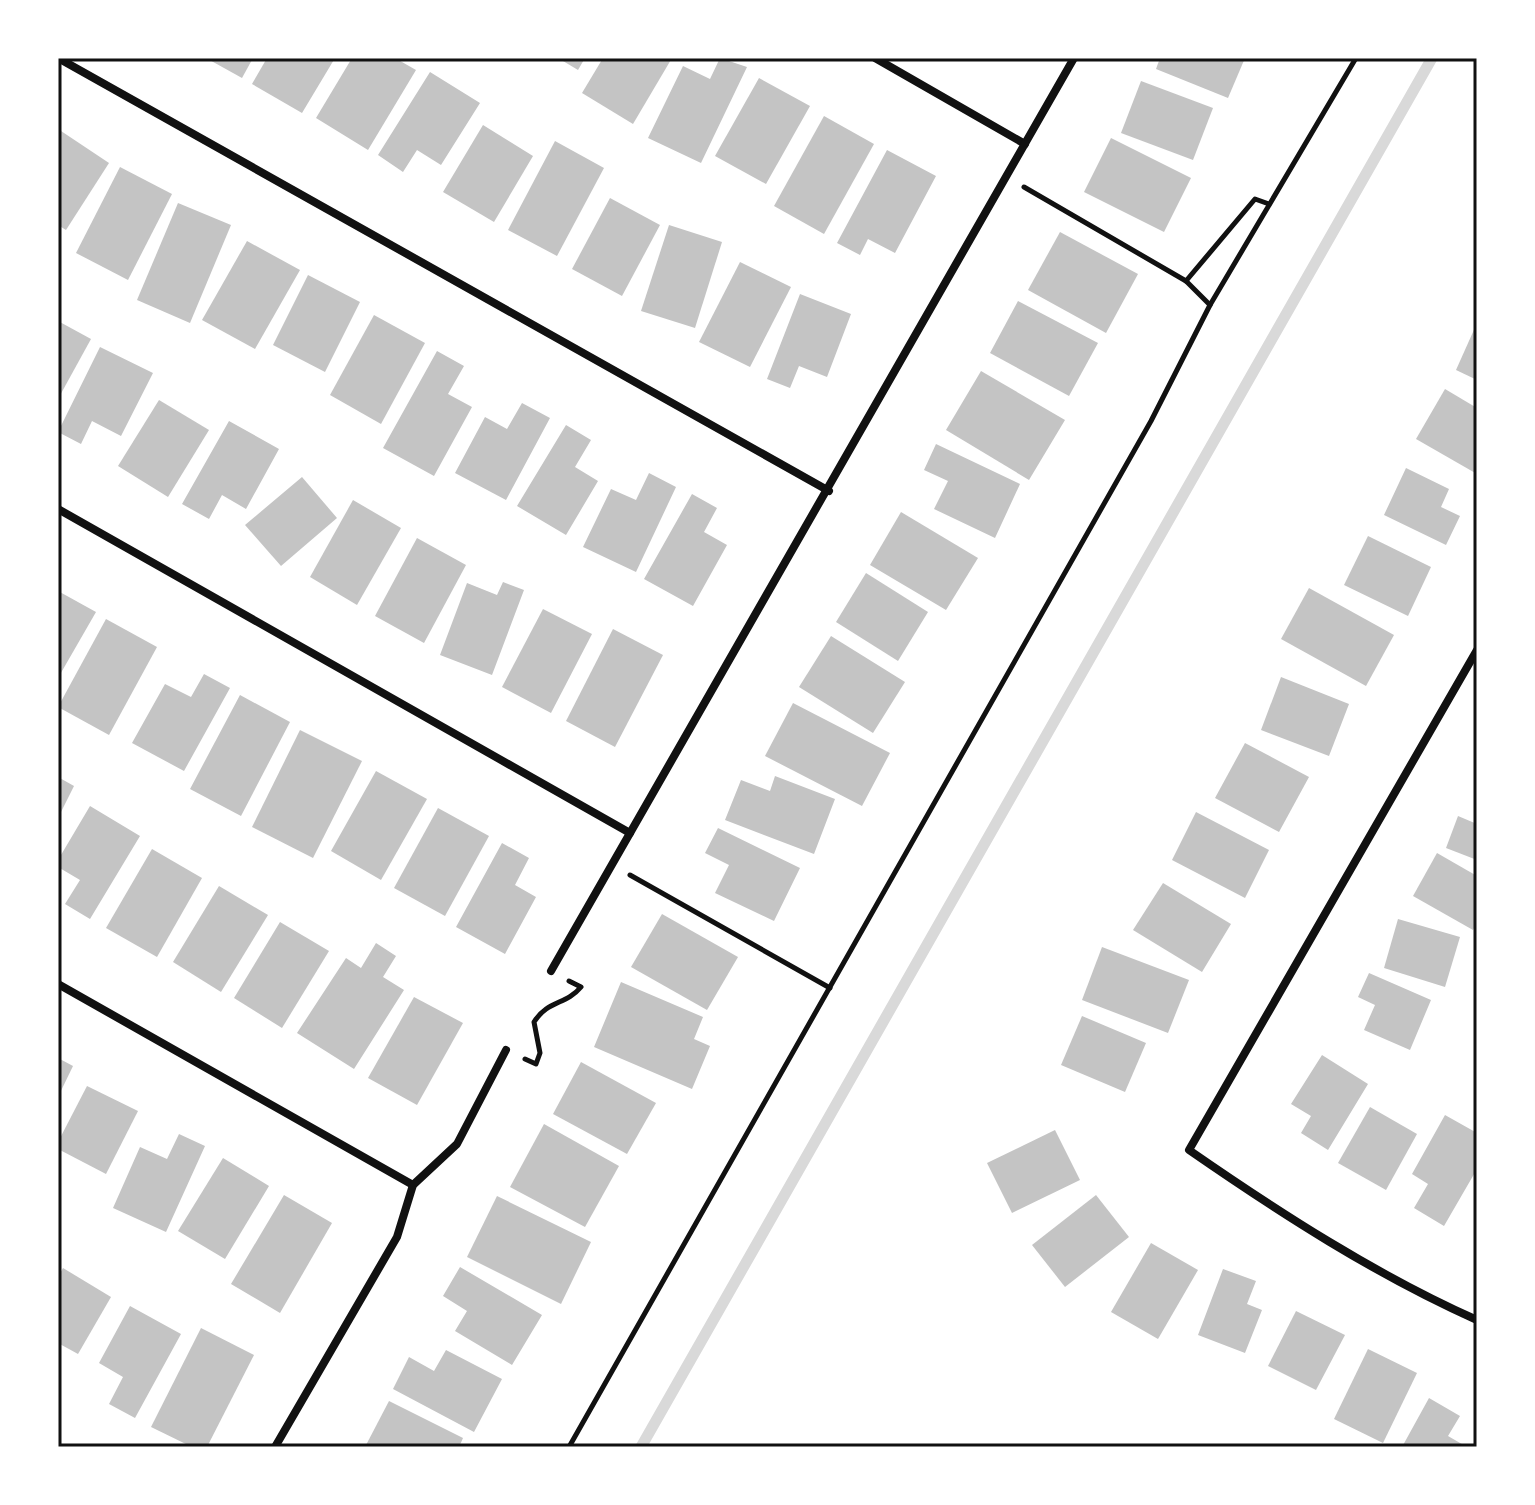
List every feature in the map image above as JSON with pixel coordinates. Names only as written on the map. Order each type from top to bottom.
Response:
[{"type":"street","points":[[58,58],[829,491]]},
{"type":"street","points":[[875,58],[1025,144]]},
{"type":"street","points":[[551,971],[829,491],[1074,58]]},
{"type":"street","points":[[58,509],[630,833]]},
{"type":"street","points":[[1477,650],[1189,1150],[1265,1202],[1439,1303],[1477,1320]]},
{"type":"street","points":[[58,984],[413,1185]]},
{"type":"street","points":[[275,1447],[397,1237],[413,1185],[457,1144],[506,1050]]},
{"type":"path","points":[[569,1447],[1151,421],[1210,305],[1356,58]]},
{"type":"path","points":[[1006,176],[1186,281],[1210,305]]},
{"type":"path","points":[[1186,281],[1255,199],[1269,204]]},
{"type":"path","points":[[612,864],[830,988]]},
{"type":"path","points":[[506,1050],[536,1064],[540,1053],[534,1022],[543,1007],[574,995],[581,987],[551,971]]},
{"type":"building","points":[[206,58],[253,58],[242,78]]},
{"type":"building","points":[[267,58],[335,58],[302,113],[252,84]]},
{"type":"building","points":[[352,58],[395,58],[416,70],[368,150],[316,118]]},
{"type":"building","points":[[558,58],[585,58],[578,70]]},
{"type":"building","points":[[603,58],[672,58],[633,124],[582,93]]},
{"type":"building","points":[[720,58],[747,67],[701,163],[648,138],[683,66],[710,79]]},
{"type":"building","points":[[1160,58],[1245,58],[1228,98],[1156,69]]},
{"type":"building","points":[[430,72],[480,103],[441,165],[417,150],[403,172],[378,155]]},
{"type":"building","points":[[759,78],[810,106],[766,184],[715,156]]},
{"type":"building","points":[[1141,81],[1213,108],[1193,160],[1121,133]]},
{"type":"building","points":[[824,116],[874,144],[824,234],[774,206]]},
{"type":"building","points":[[483,125],[533,156],[494,222],[443,192]]},
{"type":"building","points":[[61,131],[109,163],[66,230],[58,225],[58,135]]},
{"type":"building","points":[[1111,138],[1191,178],[1164,232],[1084,192]]},
{"type":"building","points":[[555,141],[604,168],[557,256],[508,230]]},
{"type":"building","points":[[887,150],[936,176],[895,253],[868,239],[860,255],[837,243]]},
{"type":"building","points":[[120,167],[172,194],[128,280],[76,253]]},
{"type":"building","points":[[610,198],[660,225],[622,296],[572,269]]},
{"type":"building","points":[[178,203],[231,225],[190,323],[137,300]]},
{"type":"building","points":[[669,225],[722,242],[695,328],[641,311]]},
{"type":"building","points":[[1060,232],[1138,274],[1106,333],[1028,290]]},
{"type":"building","points":[[247,241],[300,270],[255,349],[202,320]]},
{"type":"building","points":[[740,262],[791,287],[750,367],[699,342]]},
{"type":"building","points":[[308,275],[360,302],[325,372],[273,345]]},
{"type":"building","points":[[800,294],[851,314],[827,377],[799,366],[790,388],[767,379]]},
{"type":"building","points":[[1018,301],[1098,343],[1069,396],[990,353]]},
{"type":"building","points":[[374,315],[425,343],[381,424],[330,395]]},
{"type":"building","points":[[58,321],[91,339],[58,399]]},
{"type":"building","points":[[1477,323],[1477,380],[1456,370]]},
{"type":"building","points":[[100,347],[153,373],[121,436],[92,421],[81,444],[58,432]]},
{"type":"building","points":[[437,351],[464,366],[448,394],[472,407],[434,476],[383,448]]},
{"type":"building","points":[[981,371],[1065,420],[1029,480],[946,430]]},
{"type":"building","points":[[1445,389],[1477,408],[1477,474],[1416,439]]},
{"type":"building","points":[[159,400],[209,430],[168,497],[118,466]]},
{"type":"building","points":[[522,403],[550,418],[506,500],[455,473],[485,417],[507,429]]},
{"type":"building","points":[[229,421],[279,449],[246,509],[222,495],[209,519],[182,504]]},
{"type":"building","points":[[566,425],[591,440],[575,467],[598,481],[566,535],[517,506]]},
{"type":"building","points":[[936,444],[1020,484],[995,538],[934,509],[948,481],[924,470]]},
{"type":"building","points":[[1406,468],[1449,489],[1441,507],[1460,516],[1446,545],[1384,515]]},
{"type":"building","points":[[649,473],[676,487],[636,572],[583,547],[611,489],[636,500]]},
{"type":"building","points":[[302,477],[337,518],[281,566],[245,525]]},
{"type":"building","points":[[692,494],[717,508],[704,532],[727,545],[693,606],[644,579]]},
{"type":"building","points":[[353,500],[401,528],[357,605],[310,577]]},
{"type":"building","points":[[901,512],[978,558],[946,610],[870,565]]},
{"type":"building","points":[[1368,536],[1431,567],[1408,616],[1344,585]]},
{"type":"building","points":[[417,538],[466,565],[424,643],[375,616]]},
{"type":"building","points":[[866,573],[928,612],[898,661],[836,622]]},
{"type":"building","points":[[503,582],[524,590],[492,675],[440,655],[467,583],[497,595]]},
{"type":"building","points":[[1309,588],[1394,635],[1366,686],[1281,639]]},
{"type":"building","points":[[58,591],[96,612],[58,678]]},
{"type":"building","points":[[543,609],[592,634],[551,713],[502,687]]},
{"type":"building","points":[[106,619],[157,647],[109,735],[58,707]]},
{"type":"building","points":[[613,629],[663,655],[615,747],[566,721]]},
{"type":"building","points":[[831,636],[905,682],[873,733],[799,687]]},
{"type":"building","points":[[204,674],[230,688],[184,771],[132,743],[165,684],[191,697]]},
{"type":"building","points":[[1281,677],[1349,704],[1329,756],[1261,730]]},
{"type":"building","points":[[240,695],[290,722],[241,816],[190,789]]},
{"type":"building","points":[[793,703],[890,753],[862,806],[765,756]]},
{"type":"building","points":[[300,730],[362,761],[313,858],[252,827]]},
{"type":"building","points":[[1245,743],[1309,777],[1279,832],[1215,798]]},
{"type":"building","points":[[376,771],[427,799],[381,880],[331,851]]},
{"type":"building","points":[[775,776],[835,799],[814,854],[725,820],[741,780],[770,791]]},
{"type":"building","points":[[58,777],[74,786],[58,818]]},
{"type":"building","points":[[90,806],[140,836],[90,919],[65,904],[80,880],[58,867],[58,860]]},
{"type":"building","points":[[438,808],[489,836],[445,916],[394,888]]},
{"type":"building","points":[[1196,812],[1269,850],[1245,898],[1172,860]]},
{"type":"building","points":[[1458,816],[1477,824],[1477,860],[1446,848]]},
{"type":"building","points":[[718,828],[800,868],[774,921],[715,893],[729,865],[705,853]]},
{"type":"building","points":[[502,843],[529,858],[515,885],[536,897],[505,954],[456,927]]},
{"type":"building","points":[[152,849],[202,878],[157,957],[106,928]]},
{"type":"building","points":[[1437,853],[1477,876],[1477,923],[1473,930],[1413,896]]},
{"type":"building","points":[[1163,883],[1231,924],[1202,972],[1133,930]]},
{"type":"building","points":[[219,886],[268,915],[221,992],[173,962]]},
{"type":"building","points":[[662,914],[738,957],[707,1010],[631,967]]},
{"type":"building","points":[[1398,919],[1460,937],[1445,987],[1384,968]]},
{"type":"building","points":[[280,922],[329,951],[282,1028],[234,998]]},
{"type":"building","points":[[376,943],[396,956],[383,977],[404,990],[354,1069],[297,1033],[346,958],[361,968]]},
{"type":"building","points":[[1102,947],[1189,980],[1168,1033],[1082,1000]]},
{"type":"building","points":[[1369,973],[1431,1000],[1410,1050],[1364,1030],[1375,1005],[1358,997]]},
{"type":"building","points":[[621,982],[703,1017],[694,1039],[710,1046],[692,1089],[594,1047]]},
{"type":"building","points":[[414,997],[463,1023],[417,1105],[368,1078]]},
{"type":"building","points":[[1082,1016],[1146,1043],[1125,1092],[1061,1065]]},
{"type":"building","points":[[1322,1055],[1368,1084],[1328,1150],[1301,1133],[1311,1116],[1291,1104]]},
{"type":"building","points":[[58,1058],[73,1066],[58,1097]]},
{"type":"building","points":[[581,1062],[656,1103],[627,1154],[553,1114]]},
{"type":"building","points":[[87,1086],[138,1111],[106,1174],[58,1149],[58,1142]]},
{"type":"building","points":[[1370,1107],[1417,1134],[1386,1190],[1338,1163]]},
{"type":"building","points":[[1445,1115],[1477,1133],[1477,1169],[1444,1226],[1414,1208],[1428,1184],[1412,1174]]},
{"type":"building","points":[[544,1124],[619,1166],[585,1227],[510,1187]]},
{"type":"building","points":[[1055,1130],[1080,1180],[1012,1213],[987,1163]]},
{"type":"building","points":[[179,1134],[205,1146],[166,1232],[113,1208],[140,1147],[167,1159]]},
{"type":"building","points":[[223,1158],[269,1186],[225,1259],[178,1231]]},
{"type":"building","points":[[284,1195],[332,1223],[280,1313],[231,1284]]},
{"type":"building","points":[[1096,1195],[1129,1237],[1065,1287],[1032,1245]]},
{"type":"building","points":[[497,1196],[591,1242],[561,1304],[467,1257]]},
{"type":"building","points":[[1151,1243],[1198,1270],[1158,1339],[1111,1312]]},
{"type":"building","points":[[460,1267],[542,1315],[512,1365],[455,1331],[467,1311],[443,1296]]},
{"type":"building","points":[[63,1268],[111,1297],[78,1354],[58,1343],[58,1277]]},
{"type":"building","points":[[1223,1269],[1256,1281],[1247,1304],[1262,1310],[1245,1353],[1198,1335]]},
{"type":"building","points":[[130,1306],[181,1334],[135,1418],[109,1404],[123,1377],[99,1363]]},
{"type":"building","points":[[1296,1311],[1345,1335],[1316,1390],[1268,1366]]},
{"type":"building","points":[[201,1328],[254,1355],[207,1447],[192,1447],[151,1427]]},
{"type":"building","points":[[1368,1349],[1417,1373],[1383,1443],[1334,1419]]},
{"type":"building","points":[[446,1350],[502,1379],[474,1432],[393,1389],[409,1357],[434,1371]]},
{"type":"building","points":[[1429,1398],[1460,1416],[1448,1436],[1467,1447],[1402,1447]]},
{"type":"building","points":[[389,1401],[463,1438],[459,1447],[365,1447]]},
{"type":"waterway","points":[[641,1447],[1432,58]]}]
